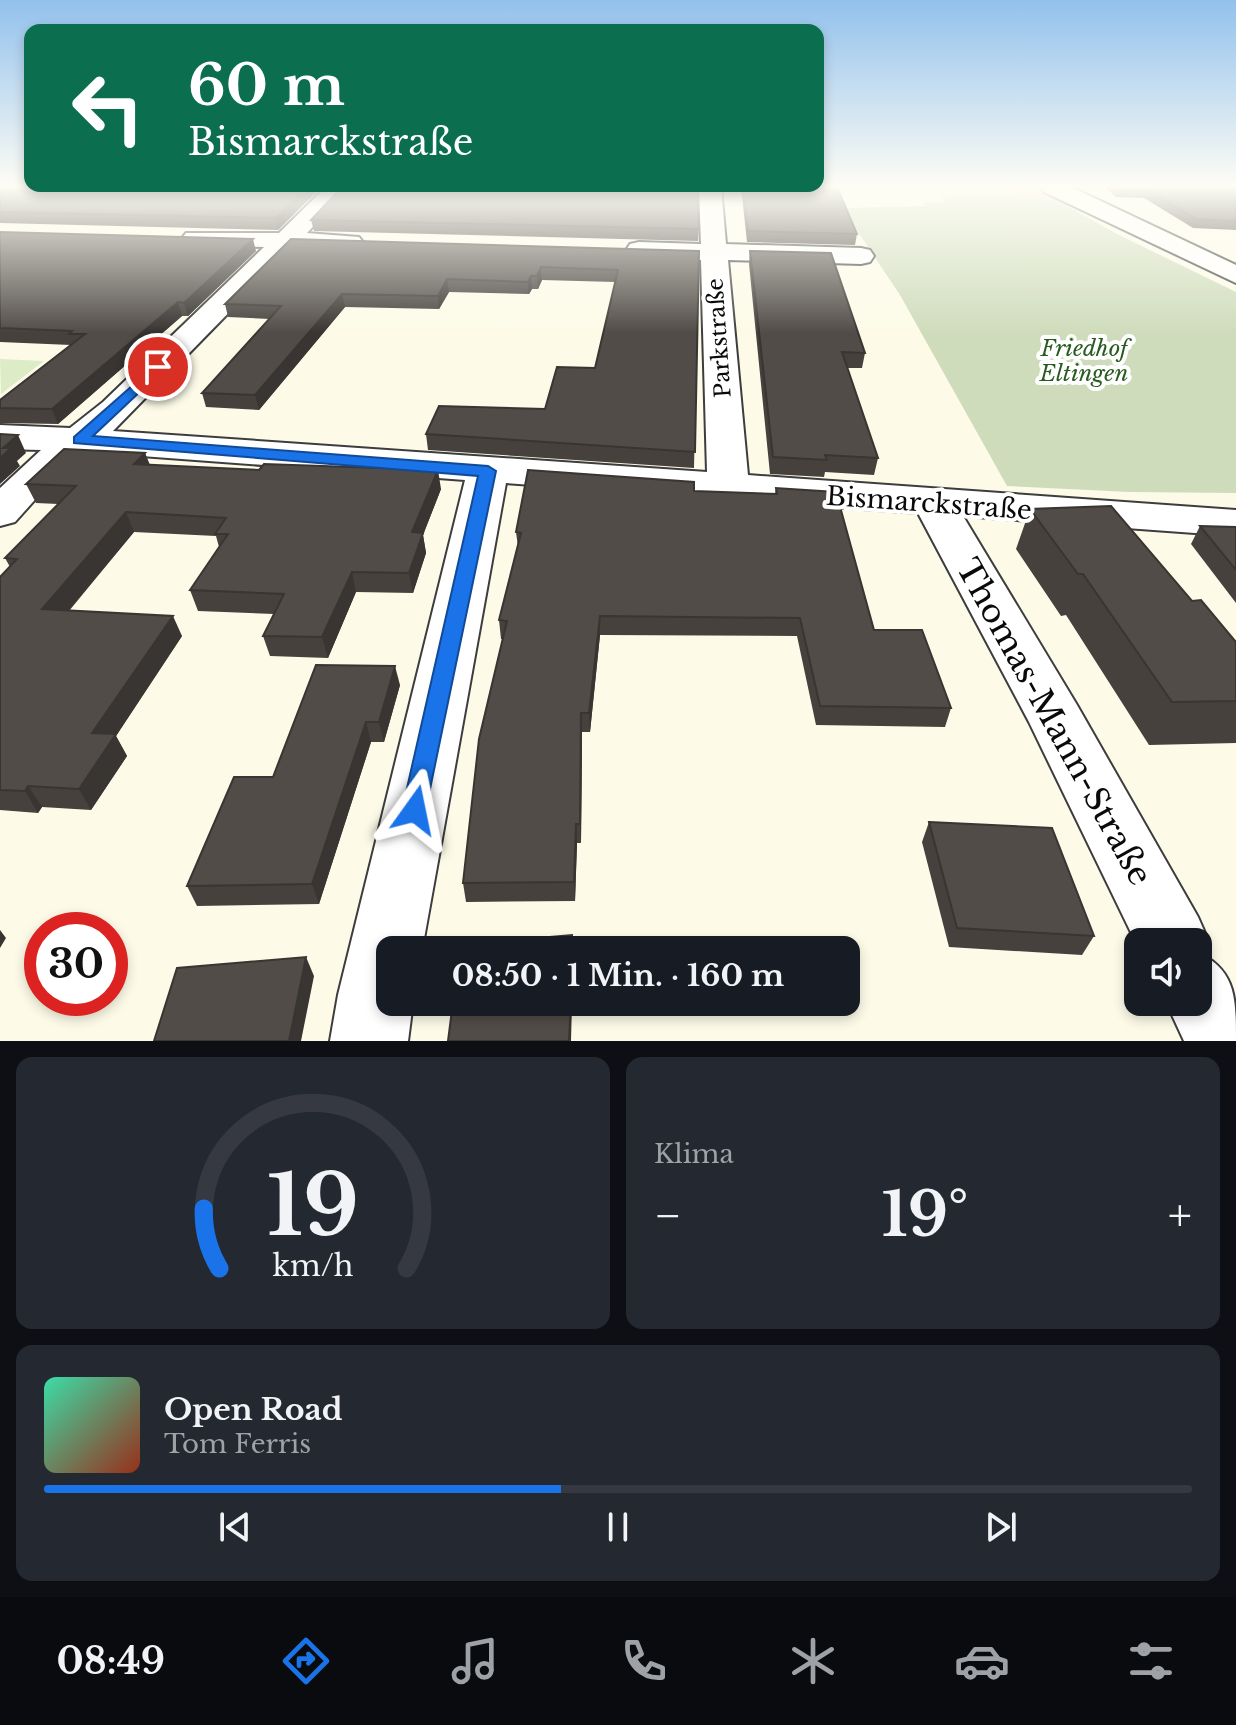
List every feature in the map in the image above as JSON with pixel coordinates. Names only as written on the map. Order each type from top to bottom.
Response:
[{"type":"street","points":[[0,513],[35,475],[116,410],[288,236]]},
{"type":"street","name":"Parkstraße","points":[[713,236],[728,488]]},
{"type":"street","points":[[1154,236],[1236,275]]},
{"type":"street","points":[[173,238],[379,243]]},
{"type":"street","points":[[618,249],[861,256]]},
{"type":"street","name":"Bismarckstraße","points":[[0,437],[79,440],[1236,523]]},
{"type":"street","points":[[369,1041],[379,980],[488,471]]},
{"type":"street","name":"Thomas-Mann-Straße","points":[[934,503],[1057,721],[1166,928]]},
{"type":"street","points":[[1212,1016],[1225,1041]]},
{"type":"green space","name":"Friedhof Eltingen","points":[[860,236],[1120,236],[1236,292],[1236,493],[1007,486],[900,295]]},
{"type":"green space","points":[[0,359],[44,361],[1,394]]},
{"type":"building","points":[[0,236],[253,239],[184,303],[178,302],[52,409],[0,408],[0,400],[85,334],[0,328]]},
{"type":"building","points":[[291,239],[699,251],[695,452],[426,434],[439,406],[545,409],[557,367],[595,368],[618,270],[541,267],[537,276],[531,276],[528,282],[447,279],[438,296],[342,294],[255,395],[202,393],[281,306],[225,304]]},
{"type":"building","points":[[750,251],[831,253],[865,353],[842,352],[878,458],[825,455],[827,460],[773,457]]},
{"type":"building","points":[[0,434],[18,435],[3,448],[11,448],[0,458]]},
{"type":"building","points":[[64,449],[145,453],[134,464],[259,470],[264,464],[438,470],[412,532],[423,533],[409,573],[352,572],[322,637],[263,636],[284,594],[190,590],[228,534],[215,534],[226,518],[126,512],[42,609],[173,616],[92,733],[116,734],[79,789],[28,786],[25,791],[0,790],[0,577],[17,559],[5,558],[76,486],[26,484]]},
{"type":"building","points":[[528,470],[694,482],[694,491],[777,494],[776,488],[836,492],[874,630],[922,630],[951,708],[820,706],[800,618],[600,616],[589,713],[581,713],[580,824],[576,824],[574,882],[463,883],[479,739],[507,621],[499,620],[521,533],[516,532]]},
{"type":"building","points":[[1111,506],[1192,601],[1201,600],[1236,642],[1236,701],[1172,702],[1083,574],[1078,574],[1030,509]]},
{"type":"building","points":[[1200,526],[1236,527],[1236,570]]},
{"type":"building","points":[[316,665],[395,666],[379,722],[366,722],[312,884],[187,886],[234,777],[273,777]]},
{"type":"building","points":[[929,822],[1052,828],[1094,936],[957,928]]},
{"type":"building","points":[[306,957],[289,1041],[154,1041],[177,968]]},
{"type":"building","points":[[451,1016],[570,1016],[569,1041],[448,1041]]},
{"type":"route","points":[[158,367],[116,410],[79,440],[488,471],[415,810]]}]
